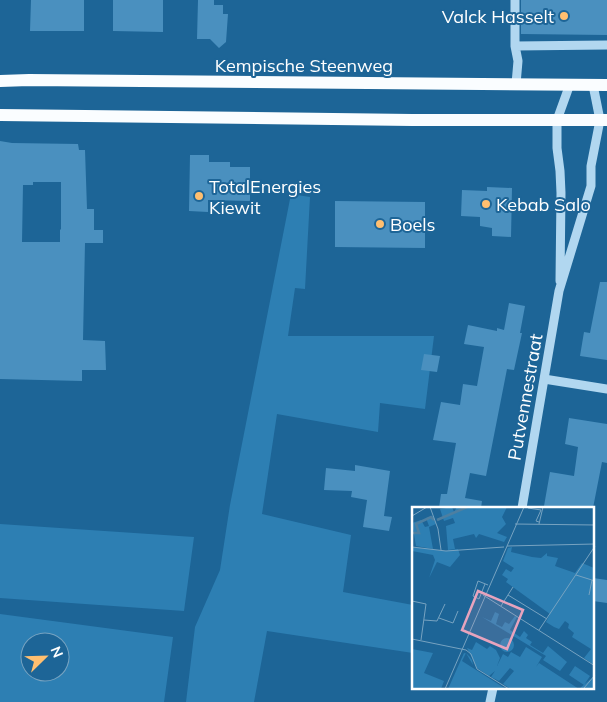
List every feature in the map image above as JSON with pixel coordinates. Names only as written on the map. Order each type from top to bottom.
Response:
[{"type":"main road","name":"Kempische Steenweg","points":[[0,81],[607,85]]},
{"type":"main road","points":[[0,115],[412,120],[603,120]]},
{"type":"street","points":[[515,0],[515,46],[518,61],[516,84]]},
{"type":"street","points":[[515,46],[607,45]]},
{"type":"street","name":"Putvennestraat","points":[[559,291],[561,193],[557,148],[557,120],[570,84]]},
{"type":"street","name":"Putvennestraat","points":[[522,507],[559,291],[588,198],[591,166],[603,120],[593,85]]},
{"type":"street","points":[[544,379],[607,389]]},
{"type":"shaded area","points":[[291,194],[310,197],[305,289],[295,288],[288,336],[434,336],[425,409],[380,403],[378,432],[277,414],[262,514],[351,535],[343,592],[412,605],[412,653],[267,631],[254,702],[186,702],[195,627],[220,570],[230,505]]},
{"type":"shaded area","points":[[0,524],[194,537],[184,611],[0,598]]},
{"type":"shaded area","points":[[0,614],[173,637],[164,702],[0,702]]},
{"type":"building","points":[[31,0],[84,0],[84,31],[30,31]]},
{"type":"building","points":[[113,0],[163,0],[163,32],[113,31]]},
{"type":"building","points":[[198,0],[214,0],[214,5],[223,5],[223,14],[228,14],[226,42],[219,48],[210,39],[197,39]]},
{"type":"building","name":"Valck Hasselt","points":[[521,0],[607,0],[607,35],[521,34]]},
{"type":"building","points":[[0,141],[12,143],[78,144],[79,150],[85,150],[87,209],[94,209],[94,230],[103,230],[103,243],[85,243],[83,340],[105,341],[106,370],[82,370],[82,381],[0,379]],"holes":[[[33,182],[61,182],[60,242],[22,242],[23,185],[33,185]]]},
{"type":"building","points":[[190,155],[209,155],[209,162],[230,162],[230,167],[250,167],[250,201],[208,200],[208,212],[189,211]]},
{"type":"building","name":"Kebab Salo","points":[[487,187],[512,188],[511,237],[492,236],[492,228],[480,226],[480,217],[461,216],[462,190],[487,191]]},
{"type":"building","name":"Boels","points":[[335,201],[425,202],[425,248],[335,247]]},
{"type":"building","points":[[600,282],[607,282],[607,360],[580,356],[584,332],[590,333]]},
{"type":"building","points":[[509,303],[525,306],[520,333],[522,333],[514,370],[507,369],[486,476],[470,473],[465,498],[482,501],[481,507],[439,507],[441,494],[447,494],[456,443],[433,440],[441,402],[460,405],[463,384],[477,386],[484,347],[464,344],[468,325],[497,331],[497,328],[504,330]]},
{"type":"building","points":[[424,354],[440,356],[437,372],[421,370]]},
{"type":"building","points":[[569,418],[607,424],[607,463],[602,462],[593,507],[544,506],[550,472],[574,476],[578,447],[565,444]]},
{"type":"building","points":[[355,465],[390,471],[384,516],[392,517],[389,531],[363,527],[367,500],[351,497],[352,491],[324,490],[326,468],[355,471]]},
{"type":"building","points":[[594,578],[607,580],[607,603],[594,601]]},
{"type":"place","name":"Valck Hasselt","points":[[564,16]]},
{"type":"place","name":"TotalEnergies Kiewit","points":[[199,196]]},
{"type":"place","name":"Kebab Salo","points":[[486,204]]},
{"type":"place","name":"Boels","points":[[380,224]]}]
